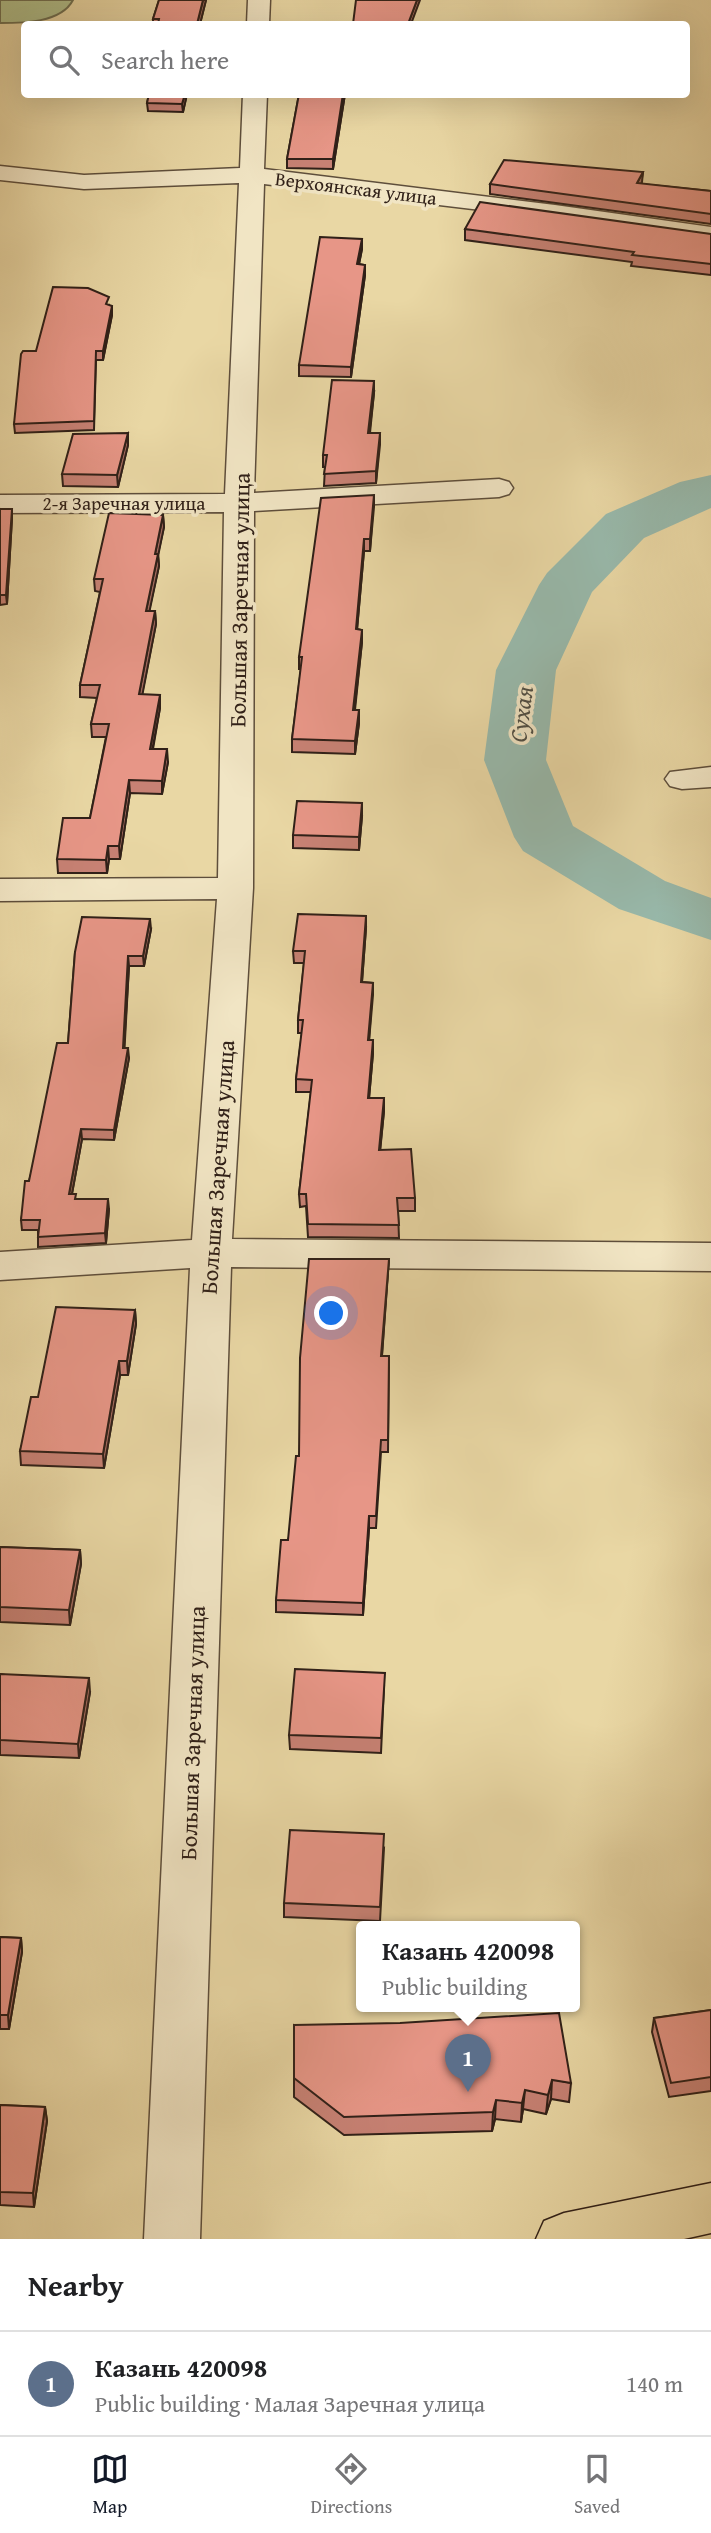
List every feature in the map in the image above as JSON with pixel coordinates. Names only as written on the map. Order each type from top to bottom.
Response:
[{"type":"main road","points":[[564,2239],[711,2208]]},
{"type":"street","points":[[258,21],[259,0]]},
{"type":"street","name":"Большая Заречная улица","points":[[172,2239],[211,1253],[236,888],[239,503],[255,98]]},
{"type":"street","name":"Верхоянская улица","points":[[0,173],[84,182],[252,175],[555,212],[711,235]]},
{"type":"street","name":"2-я Заречная улица","points":[[0,504],[239,503],[499,488]]},
{"type":"street","points":[[0,890],[236,888]]},
{"type":"street","points":[[0,1266],[211,1253],[711,1257]]},
{"type":"green space","points":[[0,0],[73,0],[67,8],[51,17],[36,21],[0,23]]},
{"type":"building","points":[[159,0],[203,0],[198,21],[153,19]]},
{"type":"building","points":[[356,0],[417,0],[409,21],[353,21]]},
{"type":"building","points":[[148,98],[184,98],[182,104],[147,103]]},
{"type":"building","points":[[298,98],[342,98],[333,159],[287,159]]},
{"type":"building","points":[[504,160],[643,172],[637,183],[711,191],[711,214],[490,184]]},
{"type":"building","points":[[480,202],[711,234],[711,264],[632,255],[634,252],[465,229]]},
{"type":"building","points":[[320,237],[362,239],[357,264],[365,265],[351,367],[299,365]]},
{"type":"building","points":[[53,287],[88,288],[109,297],[106,304],[112,306],[103,351],[96,351],[94,421],[14,424],[21,354],[23,351],[36,351]]},
{"type":"building","points":[[332,380],[374,381],[368,433],[380,433],[376,471],[324,474],[327,455],[323,455]]},
{"type":"building","points":[[128,433],[117,475],[62,474],[73,434]]},
{"type":"building","points":[[374,495],[370,539],[364,539],[356,629],[362,630],[353,710],[359,710],[355,741],[292,739],[302,657],[299,657],[321,498]]},
{"type":"building","points":[[0,509],[12,509],[6,595],[0,595]]},
{"type":"building","points":[[109,513],[163,515],[146,611],[155,611],[139,694],[160,695],[150,749],[167,749],[162,781],[129,780],[119,846],[108,846],[106,860],[57,859],[63,818],[90,818],[109,724],[91,724],[100,685],[80,685],[103,579],[94,579]]},
{"type":"building","points":[[297,801],[362,803],[359,837],[293,835]]},
{"type":"building","points":[[298,914],[366,916],[361,982],[373,983],[368,1040],[373,1040],[368,1098],[384,1098],[379,1150],[411,1149],[415,1198],[397,1198],[399,1225],[308,1224],[306,1194],[299,1194],[312,1080],[296,1079],[303,1020],[298,1020],[305,951],[293,951]]},
{"type":"building","points":[[82,917],[150,919],[143,956],[128,956],[123,1048],[128,1048],[114,1130],[81,1129],[69,1194],[76,1194],[75,1199],[108,1199],[105,1233],[38,1237],[40,1220],[21,1220],[25,1181],[29,1181],[57,1043],[68,1043],[75,952]]},
{"type":"building","points":[[309,1259],[389,1259],[381,1356],[389,1356],[388,1440],[381,1440],[376,1516],[369,1516],[363,1603],[276,1600],[281,1540],[288,1540],[296,1456],[299,1456],[300,1358]]},
{"type":"building","points":[[56,1307],[135,1310],[127,1361],[119,1361],[103,1454],[20,1451],[31,1397],[38,1397]]},
{"type":"building","points":[[0,1547],[80,1550],[69,1610],[0,1607]]},
{"type":"building","points":[[295,1669],[385,1673],[381,1738],[289,1735]]},
{"type":"building","points":[[0,1674],[89,1678],[78,1744],[0,1740]]},
{"type":"building","points":[[290,1830],[384,1834],[380,1907],[284,1903]]},
{"type":"building","points":[[0,1937],[21,1938],[8,2015],[0,2015]]},
{"type":"building","points":[[711,2010],[711,2077],[671,2083],[654,2018]]},
{"type":"building","points":[[559,2013],[571,2083],[552,2080],[548,2095],[525,2090],[522,2103],[496,2100],[493,2112],[344,2117],[294,2078],[294,2025],[400,2023]]},
{"type":"building","points":[[0,2105],[45,2107],[33,2193],[0,2192]]},
{"type":"waterway","name":"Сухая","points":[[711,491],[699,493],[625,526],[567,585],[526,670],[515,760],[546,837],[642,895],[711,920]]},
{"type":"place","name":"Казань 420098","points":[[468,2092]]}]
